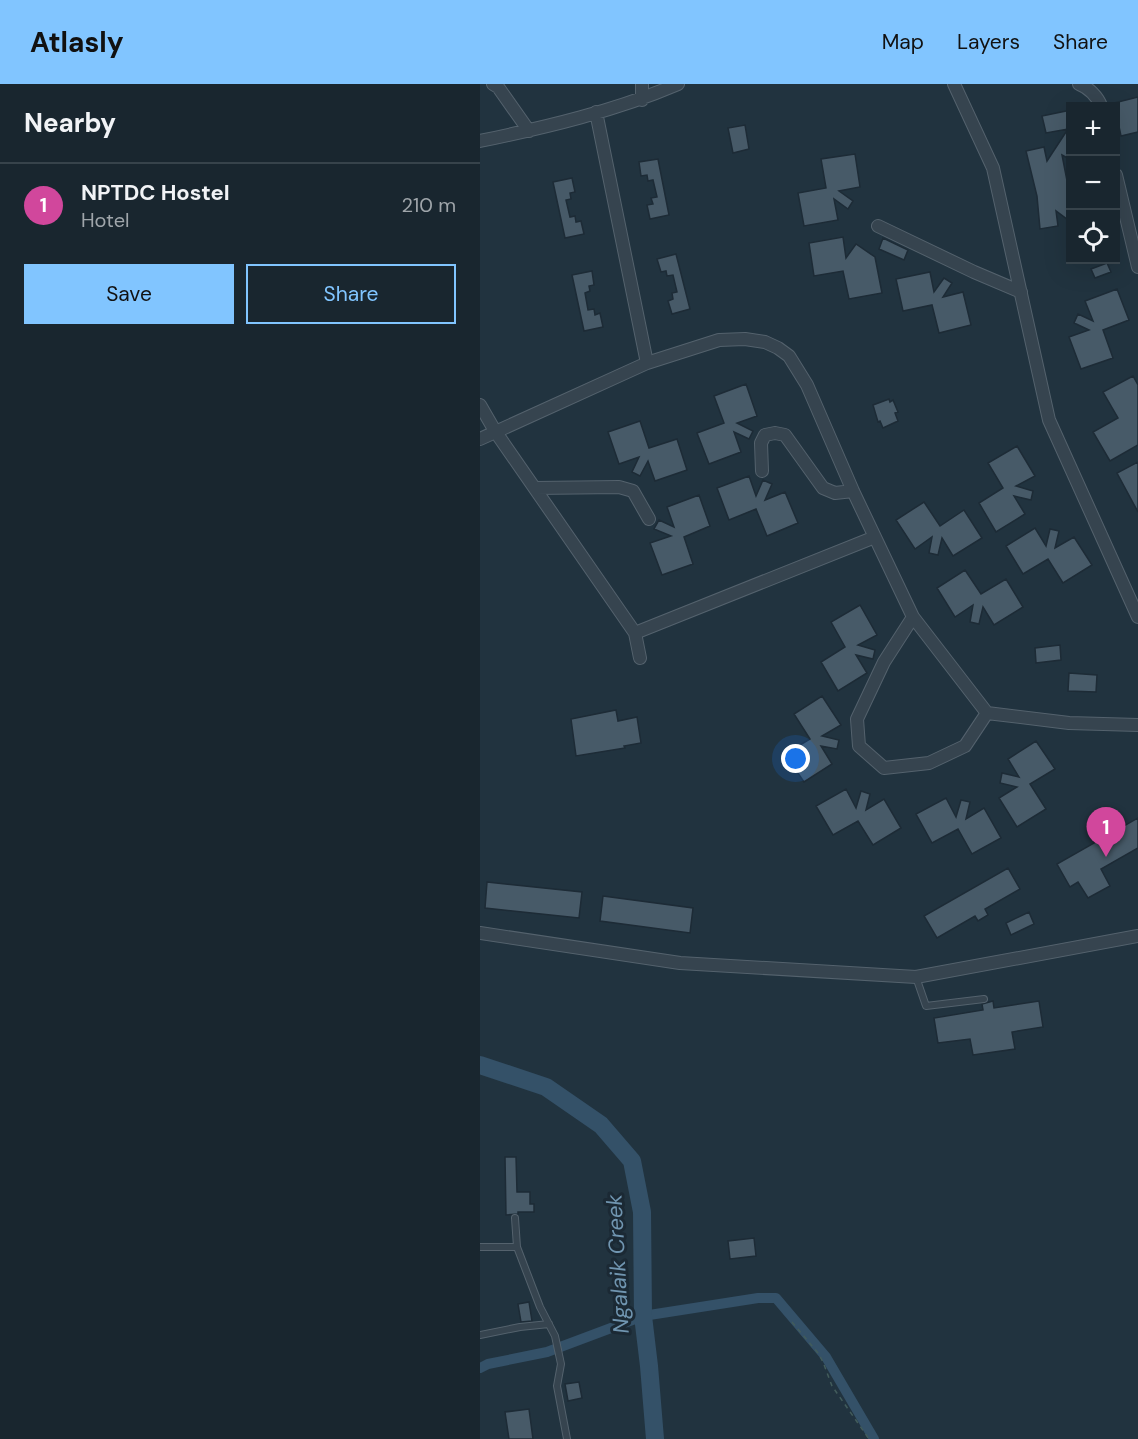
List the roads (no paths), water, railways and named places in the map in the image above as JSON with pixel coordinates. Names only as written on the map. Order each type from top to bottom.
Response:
[{"type":"street","points":[[493,84],[498,87],[530,131]]},
{"type":"street","points":[[642,84],[642,100]]},
{"type":"street","points":[[480,141],[530,131],[642,100],[678,84]]},
{"type":"street","points":[[954,84],[993,168],[1049,420],[1138,617]]},
{"type":"street","points":[[1079,84],[1085,86],[1100,102]]},
{"type":"street","points":[[596,112],[647,363]]},
{"type":"street","points":[[1120,192],[1138,267]]},
{"type":"street","points":[[878,226],[1021,292]]},
{"type":"street","points":[[480,439],[647,363],[719,340],[745,339],[765,342],[789,356],[807,385],[853,491],[913,617],[987,712],[1069,723],[1138,725]]},
{"type":"street","points":[[480,405],[495,431],[636,633],[640,658]]},
{"type":"street","points":[[762,471],[761,443],[765,435],[775,433],[785,435],[823,488],[835,493],[853,491]]},
{"type":"street","points":[[535,488],[619,487],[628,489],[633,492],[649,519]]},
{"type":"street","points":[[636,633],[875,537]]},
{"type":"street","points":[[913,617],[884,662],[857,719],[859,746],[884,768],[929,763],[965,746],[987,712]]},
{"type":"street","points":[[480,933],[680,963],[916,977],[1138,936]]},
{"type":"lane","points":[[916,977],[926,1006],[984,999]]},
{"type":"lane","points":[[515,1218],[517,1247],[540,1307],[555,1336],[561,1364],[557,1386],[567,1439]]},
{"type":"lane","points":[[480,1247],[517,1247]]},
{"type":"lane","points":[[480,1335],[549,1324]]},
{"type":"waterway","name":"Ngalaik Creek","points":[[480,1065],[546,1087],[601,1125],[632,1161],[642,1212],[643,1316],[655,1439]]},
{"type":"waterway","points":[[480,1368],[488,1364],[547,1352],[643,1316],[758,1298],[776,1298],[826,1357],[874,1439]]},
{"type":"place","name":"NPTDC Hostel","points":[[1106,857]]}]
